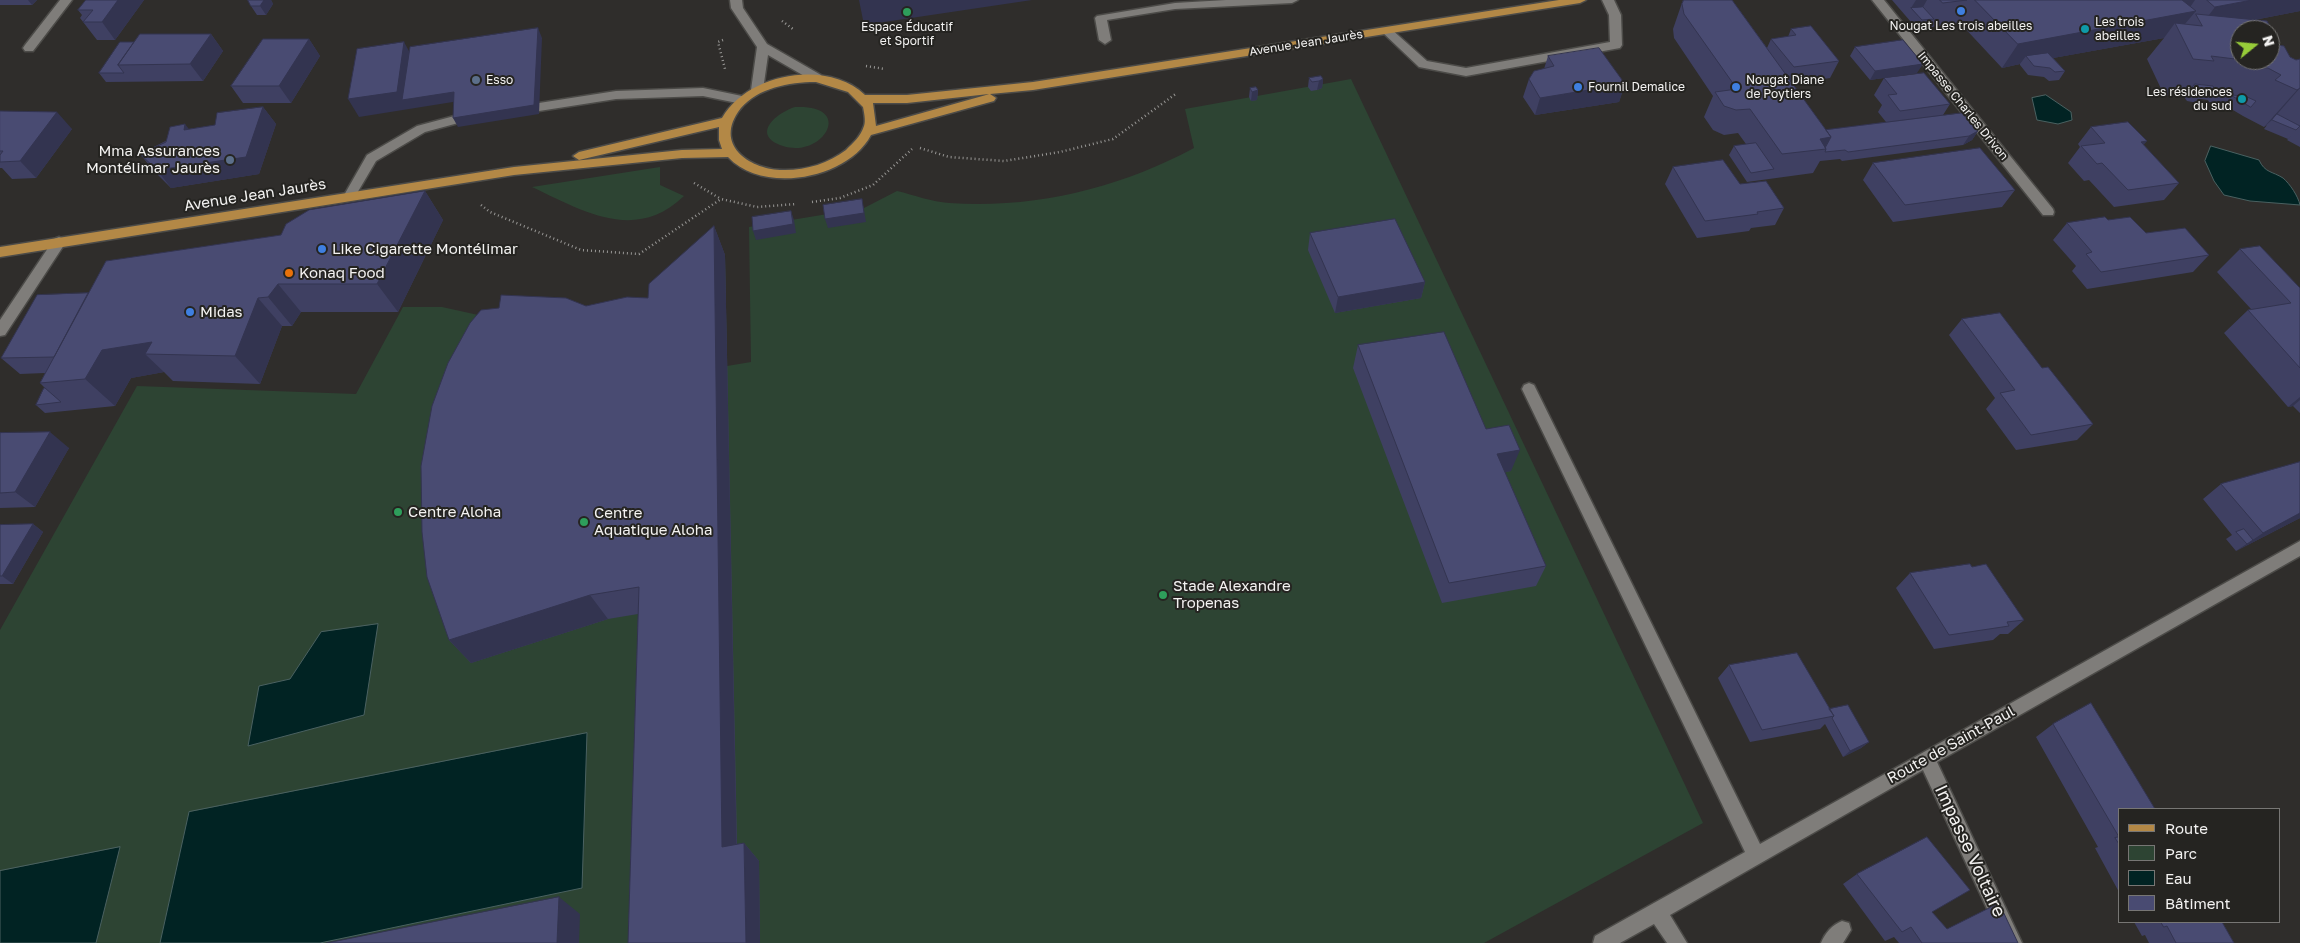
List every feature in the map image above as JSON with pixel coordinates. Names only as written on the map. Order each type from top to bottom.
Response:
[{"type":"main road","name":"Avenue Jean Jaurès","points":[[865,99],[907,99],[1033,86],[1580,0]]},
{"type":"main road","points":[[796,78],[817,78],[837,81],[853,89],[865,99],[871,112],[869,132],[863,142],[850,156],[830,167],[808,173],[783,175],[761,172],[743,165],[730,153],[724,139],[727,121],[730,112],[742,100],[757,90],[775,83],[796,78]]},
{"type":"main road","name":"Avenue Jean Jaurès","points":[[869,132],[1033,86]]},
{"type":"main road","name":"Avenue Jean Jaurès","points":[[514,171],[727,121]]},
{"type":"main road","name":"Avenue Jean Jaurès","points":[[0,252],[514,171],[682,154],[730,153]]},
{"type":"street","points":[[29,48],[66,0]]},
{"type":"street","points":[[736,0],[737,8],[762,47],[817,78]]},
{"type":"street","points":[[1105,40],[1101,18],[1175,6],[1292,0]]},
{"type":"street","points":[[1386,30],[1424,64],[1466,72],[1616,45],[1616,15],[1608,0]]},
{"type":"street","name":"Impasse Charles Drivon","points":[[1878,0],[2048,212]]},
{"type":"street","points":[[757,90],[762,47]]},
{"type":"street","points":[[539,107],[616,95],[703,92],[742,100]]},
{"type":"street","points":[[349,197],[371,158],[421,129],[458,119]]},
{"type":"street","points":[[0,331],[59,242]]},
{"type":"street","points":[[1529,389],[1756,854]]},
{"type":"street","name":"Route de Saint-Paul","points":[[1602,943],[1756,854],[2300,548]]},
{"type":"street","name":"Impasse Voltaire","points":[[1927,758],[2013,943]]},
{"type":"street","points":[[1657,912],[1678,943]]},
{"type":"green space","name":"Stade Alexandre Tropenas","points":[[1351,79],[1703,823],[1484,943],[0,943],[0,630],[137,386],[356,394],[403,307],[442,307],[519,324],[662,313],[725,255],[727,366],[751,362],[749,227],[864,208],[897,191],[930,200],[981,204],[1013,203],[1076,193],[1136,174],[1194,148],[1185,109]]},
{"type":"green space","points":[[795,107],[814,108],[824,114],[829,121],[827,130],[820,139],[810,145],[798,148],[783,146],[773,141],[768,136],[767,130],[774,119],[780,114]]},
{"type":"green space","points":[[660,167],[660,185],[684,196],[665,210],[647,218],[628,220],[590,213],[532,187]]},
{"type":"water","points":[[2046,95],[2071,112],[2072,120],[2058,124],[2037,120],[2032,98]]},
{"type":"water","points":[[2211,146],[2259,160],[2266,170],[2286,181],[2296,194],[2300,205],[2250,201],[2224,195],[2214,181],[2205,161]]},
{"type":"water","points":[[378,624],[364,715],[248,746],[259,686],[290,679],[321,632]]},
{"type":"water","points":[[587,733],[582,888],[320,943],[160,943],[189,812]]},
{"type":"water","points":[[120,847],[96,943],[0,943],[0,871]]},
{"type":"building","points":[[86,0],[118,0],[102,22],[83,22],[93,10],[78,10]]},
{"type":"building","points":[[248,0],[264,0],[260,6],[251,6]]},
{"type":"building","points":[[1684,0],[1732,0],[1831,137],[1820,139],[1826,149],[1782,154],[1750,109],[1736,110],[1724,106],[1715,92],[1737,89],[1684,14],[1682,4]]},
{"type":"building","points":[[1940,0],[1967,0],[1943,3]]},
{"type":"building","points":[[1975,0],[2182,0],[2196,11],[2018,44]]},
{"type":"building","points":[[2207,0],[2252,0],[2215,7]]},
{"type":"building","points":[[1923,7],[1934,19],[1922,20],[1911,8]]},
{"type":"building","points":[[2196,14],[2257,20],[2230,20],[2230,58],[2211,56],[2214,61],[2193,59],[2175,23],[2202,26]]},
{"type":"building","points":[[1811,26],[1839,61],[1794,67],[1771,39],[1796,35],[1791,29]]},
{"type":"building","name":"Esso","points":[[538,28],[534,105],[453,118],[454,92],[402,100],[410,47]]},
{"type":"building","points":[[140,34],[211,34],[190,64],[118,65]]},
{"type":"building","points":[[263,39],[309,39],[279,86],[231,86]]},
{"type":"building","points":[[1903,40],[1923,64],[1875,71],[1855,47]]},
{"type":"building","points":[[120,42],[134,42],[118,65],[124,73],[99,73]]},
{"type":"building","points":[[404,42],[397,92],[348,99],[357,49]]},
{"type":"building","points":[[2280,45],[2284,46],[2290,57],[2296,60],[2300,59],[2300,88],[2297,90],[2275,80],[2281,75],[2272,70],[2280,70]]},
{"type":"building","points":[[1599,48],[1625,84],[1540,98],[1529,79],[1534,71],[1554,66],[1548,56]]},
{"type":"building","points":[[2048,53],[2065,71],[2055,72],[2050,68],[2034,66],[2026,56]]},
{"type":"building","points":[[1924,73],[1950,104],[1900,111],[1888,95],[1897,94],[1884,78]]},
{"type":"building","points":[[1321,76],[1323,79],[1319,81],[1312,82],[1309,78]]},
{"type":"building","points":[[2195,84],[2213,86],[2216,91],[2203,90],[2205,94],[2194,92],[2192,88]]},
{"type":"building","points":[[1256,87],[1258,90],[1252,92],[1250,88]]},
{"type":"building","points":[[2231,95],[2245,96],[2256,101],[2251,107]]},
{"type":"building","points":[[263,107],[246,157],[157,170],[140,154],[166,142],[170,127],[185,124],[184,130],[215,125],[217,113]]},
{"type":"building","points":[[0,111],[57,112],[20,161],[0,162],[0,155],[3,151],[0,151]]},
{"type":"building","points":[[1963,113],[1978,131],[1969,136],[1848,152],[1845,150],[1825,152],[1831,137],[1826,130]]},
{"type":"building","points":[[2277,114],[2300,126],[2296,130],[2272,120]]},
{"type":"building","points":[[2128,122],[2147,141],[2141,142],[2179,183],[2128,190],[2102,163],[2097,164],[2081,146],[2105,143],[2091,127]]},
{"type":"building","points":[[1756,143],[1774,169],[1751,173],[1734,146]]},
{"type":"building","points":[[1980,148],[2015,190],[1905,205],[1873,163]]},
{"type":"building","points":[[1723,160],[1740,184],[1766,181],[1784,208],[1757,212],[1758,214],[1705,221],[1673,167]]},
{"type":"building","points":[[425,191],[377,284],[278,284],[268,297],[258,298],[235,356],[145,354],[152,342],[102,350],[85,379],[40,383],[106,261],[281,235],[286,224],[309,210]]},
{"type":"building","points":[[862,199],[864,213],[825,219],[823,205]]},
{"type":"building","points":[[791,211],[793,224],[753,231],[752,217]]},
{"type":"building","points":[[2105,217],[2108,220],[2130,217],[2146,233],[2185,228],[2209,255],[2101,272],[2086,254],[2092,252],[2067,223]]},
{"type":"building","points":[[1395,219],[1425,282],[1338,297],[1310,233]]},
{"type":"building","points":[[714,226],[722,847],[744,843],[746,943],[628,943],[639,587],[590,595],[449,640],[427,577],[422,532],[421,466],[432,406],[448,363],[470,323],[481,310],[499,308],[501,295],[566,298],[586,306],[627,297],[648,298],[649,284]]},
{"type":"building","points":[[2260,246],[2300,288],[2300,368],[2248,310],[2291,303],[2240,249]]},
{"type":"building","points":[[88,293],[54,357],[1,358],[37,295]]},
{"type":"building","points":[[2000,313],[2042,368],[2048,367],[2093,424],[2031,435],[2000,393],[2015,390],[1962,319]]},
{"type":"building","points":[[1444,332],[1486,429],[1509,425],[1520,450],[1497,454],[1546,566],[1449,583],[1358,345]]},
{"type":"building","points":[[45,388],[61,402],[36,405]]},
{"type":"building","points":[[50,432],[15,492],[0,493],[0,433]]},
{"type":"building","points":[[2300,462],[2300,513],[2263,533],[2221,484]]},
{"type":"building","points":[[33,524],[2,576],[0,576],[0,525]]},
{"type":"building","points":[[2244,529],[2253,540],[2247,544],[2236,532]]},
{"type":"building","points":[[1970,564],[1972,567],[1986,564],[2024,620],[2007,622],[2009,626],[1949,635],[1910,573]]},
{"type":"building","points":[[1797,653],[1834,716],[1762,730],[1729,665]]},
{"type":"building","points":[[2091,703],[2154,808],[2118,808],[2118,835],[2053,724]]},
{"type":"building","points":[[1848,705],[1869,742],[1850,751],[1829,709]]},
{"type":"building","points":[[1927,837],[1970,890],[1932,912],[1947,929],[1999,903],[2018,943],[1922,943],[1911,927],[1902,932],[1857,874]]},
{"type":"building","points":[[559,897],[557,943],[327,943]]},
{"type":"building","points":[[2162,923],[2223,923],[2234,943],[2176,943],[2167,926],[2164,927]]},
{"type":"place","name":"Nougat Les trois abeilles","points":[[1961,11]]},
{"type":"place","name":"Espace Éducatif et Sportif","points":[[907,12]]},
{"type":"place","name":"Les trois abeilles","points":[[2085,29]]},
{"type":"place","name":"Esso","points":[[476,80]]},
{"type":"place","name":"Fournil Demalice","points":[[1578,87]]},
{"type":"place","name":"Nougat Diane de Poytiers","points":[[1736,87]]},
{"type":"place","name":"Les résidences du sud","points":[[2242,99]]},
{"type":"place","name":"Mma Assurances Montélimar Jaurès","points":[[230,160]]},
{"type":"place","name":"Like Cigarette Montélimar","points":[[322,249]]},
{"type":"place","name":"Konaq Food","points":[[289,273]]},
{"type":"place","name":"Midas","points":[[190,312]]},
{"type":"place","name":"Centre Aloha","points":[[398,512]]},
{"type":"place","name":"Centre Aquatique Aloha","points":[[584,522]]},
{"type":"place","name":"Stade Alexandre Tropenas","points":[[1163,595]]}]
